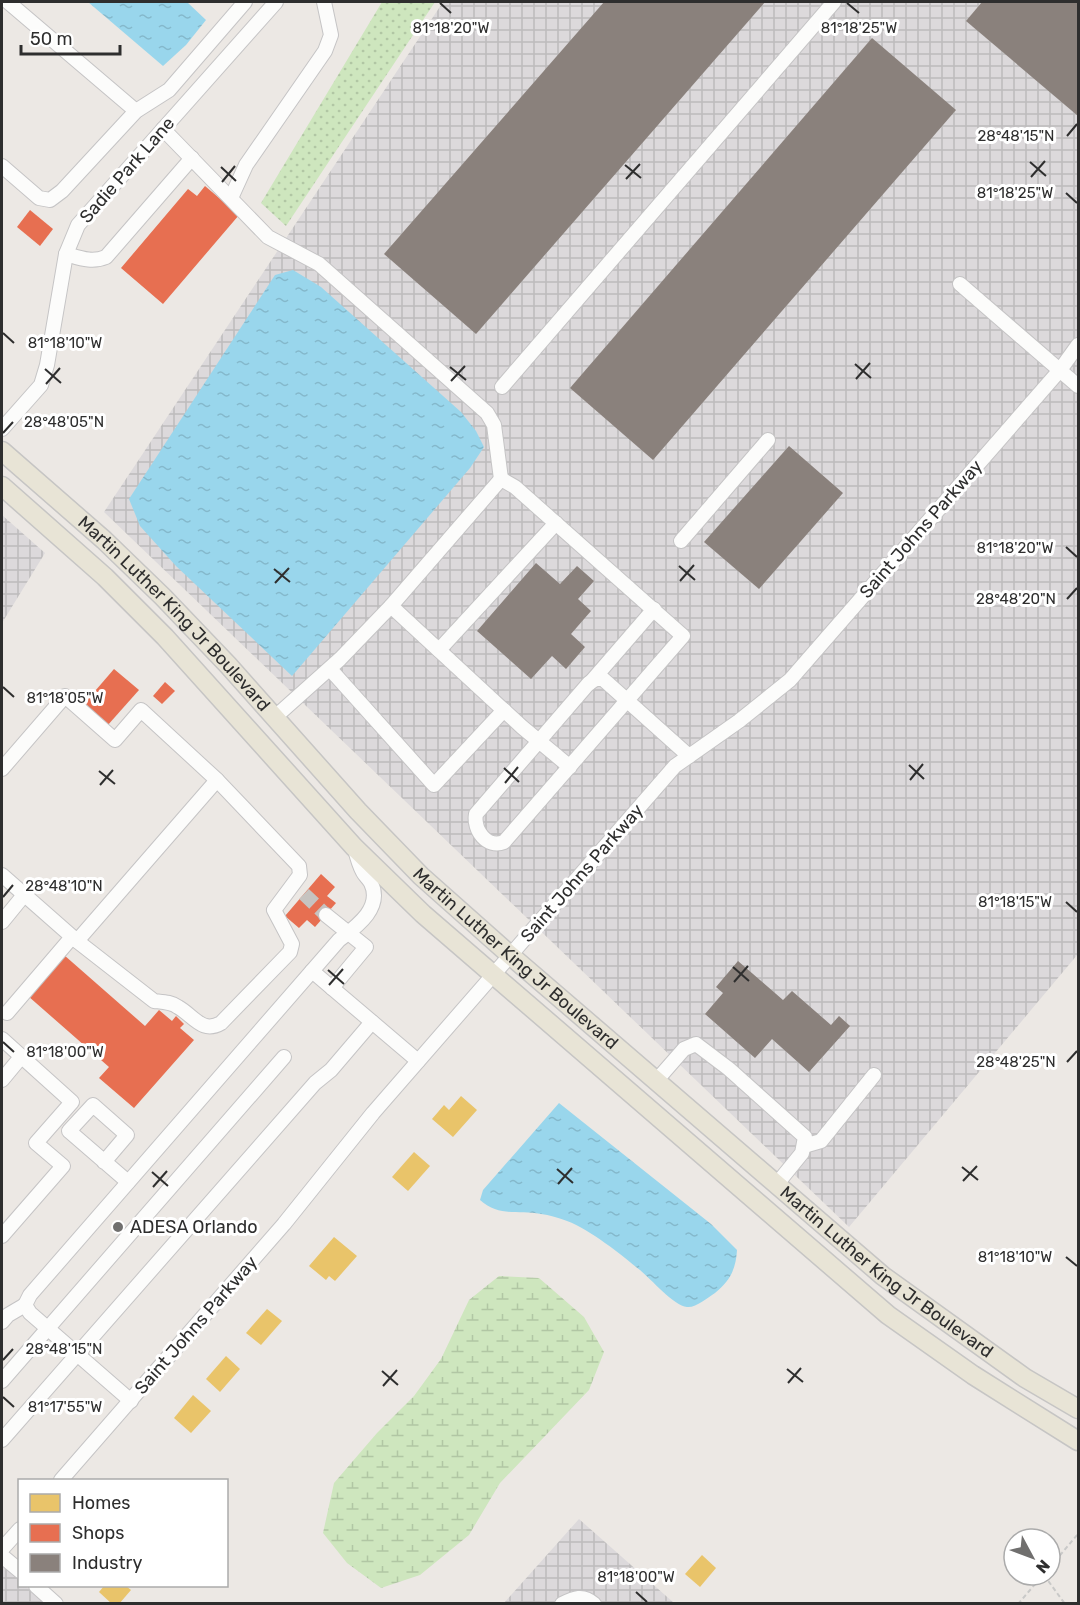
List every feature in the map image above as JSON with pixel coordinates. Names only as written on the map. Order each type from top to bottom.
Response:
[{"type":"main road","name":"Martin Luther King Jr Boulevard","points":[[2,451],[104,540],[163,597],[228,665],[358,811],[421,876],[776,1185],[908,1294],[1025,1378],[1078,1409]]},
{"type":"main road","name":"Martin Luther King Jr Boulevard","points":[[2,486],[105,576],[165,638],[354,847],[423,914],[888,1315],[973,1375],[1078,1441]]},
{"type":"main road","points":[[276,761],[278,723]]},
{"type":"main road","points":[[670,1128],[690,1133],[755,1188],[766,1190],[776,1185]]},
{"type":"street","points":[[8,2],[136,111]]},
{"type":"street","points":[[2,166],[39,198],[50,200],[62,191],[136,111],[169,90],[245,2]]},
{"type":"street","name":"Sadie Park Lane","points":[[2,429],[41,385],[47,365],[66,254],[78,225],[276,2]]},
{"type":"street","points":[[231,198],[246,165],[325,51],[331,35],[324,2]]},
{"type":"street","points":[[502,387],[834,2]]},
{"type":"street","points":[[163,129],[268,237],[319,264],[487,413],[494,425],[501,480],[390,606],[278,723]]},
{"type":"street","points":[[66,254],[90,261],[98,261],[106,257],[192,158]]},
{"type":"street","points":[[960,284],[1078,386]]},
{"type":"street","name":"Saint Johns Parkway","points":[[62,1479],[284,1224],[373,1113],[675,766],[739,721],[790,680],[1060,370],[1078,345]]},
{"type":"street","points":[[681,541],[768,440]]},
{"type":"street","points":[[501,480],[515,487],[654,609],[683,636],[504,842],[498,845],[492,844],[478,832],[475,823],[476,814],[654,609]]},
{"type":"street","points":[[439,650],[556,523]]},
{"type":"street","points":[[390,606],[539,742],[570,767]]},
{"type":"street","points":[[330,669],[434,785],[504,710]]},
{"type":"street","points":[[590,683],[596,679],[603,679],[689,756]]},
{"type":"street","points":[[2,769],[65,696],[115,740],[141,710],[217,780],[299,866],[300,875],[274,910],[292,944],[290,952],[221,1023],[213,1028],[204,1027],[178,1006],[154,1001],[74,939],[2,875]]},
{"type":"street","points":[[3,1014],[217,780]]},
{"type":"street","points":[[2,1322],[8,1315],[25,1305],[30,1295],[339,940],[356,927],[368,913],[374,899],[372,885],[362,870],[354,847]]},
{"type":"street","points":[[294,884],[304,894]]},
{"type":"street","points":[[2,922],[24,895]]},
{"type":"street","points":[[326,915],[366,947],[332,988]]},
{"type":"street","points":[[312,971],[418,1061]]},
{"type":"street","points":[[2,1440],[315,1083],[332,1071],[372,1022]]},
{"type":"street","points":[[2,1039],[72,1102],[36,1143],[63,1166],[2,1236]]},
{"type":"street","points":[[656,1081],[684,1049],[696,1044],[729,1069],[806,1137],[802,1153],[776,1185]]},
{"type":"street","points":[[2,1080],[21,1057]]},
{"type":"street","points":[[2,1381],[285,1058]]},
{"type":"street","points":[[804,1146],[821,1141],[874,1075]]},
{"type":"street","points":[[104,1162],[128,1182]]},
{"type":"street","points":[[25,1305],[30,1313],[131,1401]]},
{"type":"street","points":[[2,1549],[18,1531]]},
{"type":"street","points":[[2,1556],[18,1570]]},
{"type":"street","points":[[37,1587],[56,1604]]},
{"type":"street","points":[[562,1604],[579,1597],[589,1599],[594,1604]]},
{"type":"path","points":[[1062,1553],[1078,1534]]},
{"type":"path","points":[[1018,1604],[1033,1587]]},
{"type":"path","points":[[1053,1587],[1065,1604]]},
{"type":"shaded area","points":[[443,2],[1078,2],[1078,954],[849,1227],[104,512]]},
{"type":"shaded area","points":[[2,515],[45,553],[2,623]]},
{"type":"shaded area","points":[[579,1519],[674,1603],[503,1604]]},
{"type":"shaded area","points":[[2,1565],[18,1579],[18,1587],[26,1587],[46,1603],[2,1603]]},
{"type":"green space","points":[[382,2],[435,2],[286,226],[261,203]]},
{"type":"green space","points":[[499,1276],[539,1278],[584,1317],[604,1352],[589,1390],[500,1483],[469,1535],[420,1575],[381,1588],[347,1563],[323,1533],[334,1483],[377,1433],[414,1396],[441,1359],[469,1300]]},
{"type":"water","points":[[88,2],[187,2],[206,20],[186,45],[163,66]]},
{"type":"water","points":[[293,270],[321,287],[461,412],[476,431],[484,447],[470,468],[292,676],[176,566],[140,526],[129,499],[275,275]]},
{"type":"water","points":[[559,1103],[711,1224],[737,1250],[731,1274],[725,1284],[715,1293],[694,1306],[687,1307],[669,1297],[640,1270],[595,1236],[576,1225],[544,1214],[501,1211],[480,1200],[483,1190]]},
{"type":"building: Homes","points":[[461,1096],[477,1110],[453,1137],[432,1119],[444,1105],[449,1110]]},
{"type":"building: Homes","points":[[414,1152],[430,1166],[408,1191],[392,1177]]},
{"type":"building: Homes","points":[[334,1237],[357,1256],[335,1281],[329,1276],[326,1280],[309,1266]]},
{"type":"building: Homes","points":[[267,1309],[282,1321],[261,1345],[246,1333]]},
{"type":"building: Homes","points":[[226,1356],[240,1369],[220,1392],[206,1379]]},
{"type":"building: Homes","points":[[193,1395],[211,1411],[191,1433],[174,1418]]},
{"type":"building: Homes","points":[[702,1555],[716,1568],[700,1587],[685,1574]]},
{"type":"building: Homes","points":[[103,1587],[127,1587],[131,1590],[119,1604],[112,1604],[99,1592]]},
{"type":"building: Shops","points":[[205,186],[239,215],[163,304],[121,268],[188,189],[197,196]]},
{"type":"building: Shops","points":[[30,210],[53,229],[40,246],[17,227]]},
{"type":"building: Shops","points":[[114,669],[139,690],[107,726],[83,705]]},
{"type":"building: Shops","points":[[165,682],[175,691],[162,704],[153,696]]},
{"type":"building: Shops","points":[[321,874],[335,887],[327,896],[336,903],[315,927],[307,920],[299,928],[285,916]]},
{"type":"building: Shops","points":[[64,955],[145,1026],[159,1010],[172,1021],[176,1016],[184,1024],[180,1028],[194,1040],[134,1108],[99,1078],[109,1067],[28,996]]},
{"type":"building: Industry","points":[[604,2],[765,2],[476,334],[384,254]]},
{"type":"building: Industry","points":[[982,2],[1078,2],[1078,116],[966,21]]},
{"type":"building: Industry","points":[[872,38],[956,110],[653,460],[570,388]]},
{"type":"building: Industry","points":[[789,446],[843,493],[759,589],[704,542]]},
{"type":"building: Industry","points":[[536,563],[560,584],[577,566],[594,581],[578,599],[591,611],[571,634],[585,647],[566,669],[552,656],[531,679],[477,631]]},
{"type":"building: Industry","points":[[738,961],[783,1000],[792,991],[831,1025],[839,1016],[850,1026],[809,1072],[772,1039],[755,1058],[705,1014],[723,993],[716,987]]},
{"type":"tunnel","points":[[304,894],[326,915]]},
{"type":"place","name":"ADESA Orlando","points":[[118,1227]]}]
